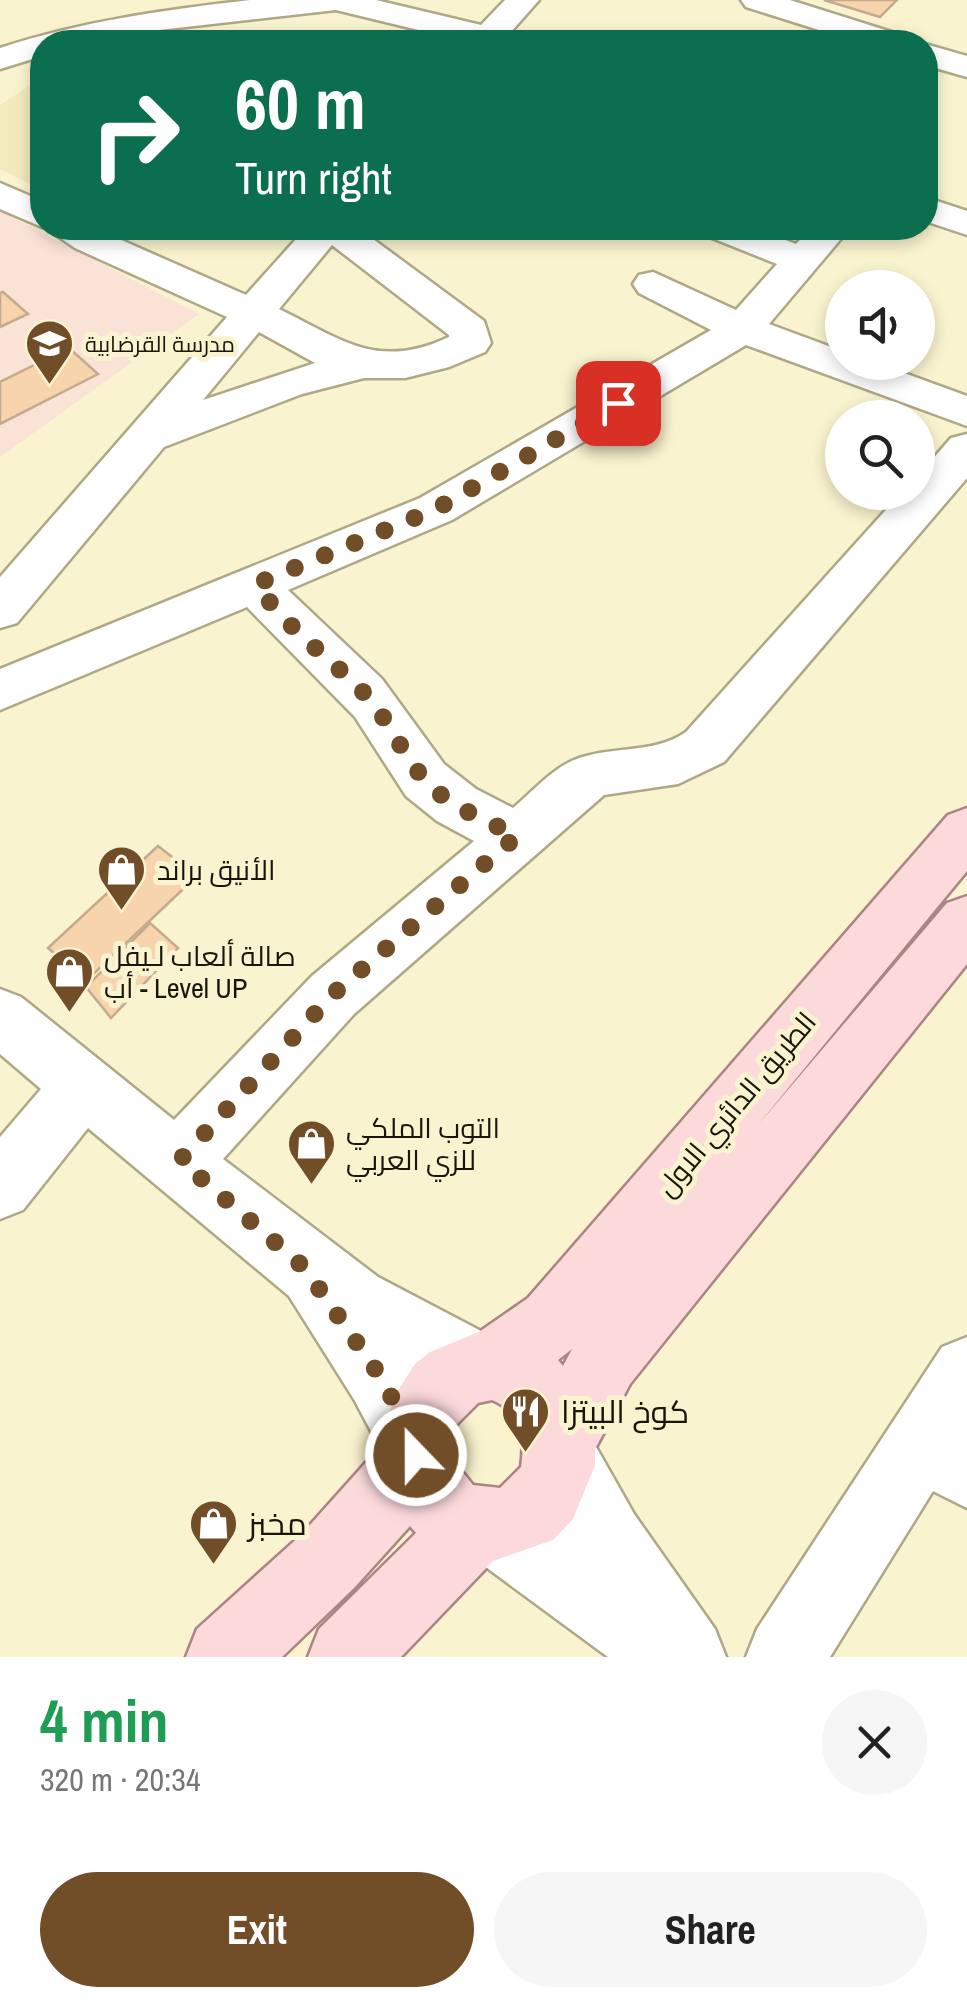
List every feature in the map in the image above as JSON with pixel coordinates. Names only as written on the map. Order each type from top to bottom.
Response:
[{"type":"main road","name":"الطريق الدائري الاول","points":[[484,1366],[552,1322],[967,830]]},
{"type":"main road","points":[[416,1449],[430,1493],[458,1518],[483,1525],[524,1516],[538,1505],[557,1475],[561,1448],[606,1359],[967,922]]},
{"type":"main road","points":[[225,1657],[354,1537],[392,1494],[416,1449],[420,1421],[434,1393],[457,1373],[484,1366],[514,1370],[546,1396],[561,1448]]},
{"type":"main road","points":[[347,1657],[483,1525]]},
{"type":"street","points":[[103,30],[133,23],[336,0],[449,30]]},
{"type":"street","points":[[496,30],[523,0]]},
{"type":"street","points":[[763,18],[810,30]]},
{"type":"street","points":[[0,59],[30,50]]},
{"type":"street","points":[[938,58],[967,67]]},
{"type":"street","points":[[0,194],[30,210]]},
{"type":"street","points":[[938,213],[967,224]]},
{"type":"street","points":[[89,240],[182,286],[240,329],[364,365],[384,367],[460,349],[470,342],[470,335],[346,240]]},
{"type":"street","points":[[0,610],[319,240]]},
{"type":"street","points":[[0,690],[436,509],[742,330],[818,244]]},
{"type":"street","points":[[653,284],[742,330],[967,412]]},
{"type":"street","points":[[44,560],[20,544],[25,530],[186,355],[240,329]]},
{"type":"street","points":[[151,436],[289,383],[364,365]]},
{"type":"street","points":[[180,1160],[333,994],[588,777],[620,767],[686,763],[705,746],[967,449]]},
{"type":"street","points":[[256,584],[281,621],[362,691],[390,722],[426,782],[452,802],[517,836]]},
{"type":"street","points":[[0,1017],[180,1160],[299,1263],[354,1301],[484,1366]]},
{"type":"street","points":[[0,1187],[83,1086]]},
{"type":"street","points":[[299,1263],[380,1376],[416,1449]]},
{"type":"street","points":[[785,1657],[947,1456],[967,1372]]},
{"type":"street","points":[[561,1448],[608,1540],[687,1657]]},
{"type":"street","points":[[483,1525],[563,1574],[671,1657]]},
{"type":"shaded area","points":[[30,86],[30,184],[0,169],[0,105]]},
{"type":"shaded area","name":"مدرسة القرضابية","points":[[0,211],[30,227],[30,240],[56,240],[199,314],[0,457]]},
{"type":"building","points":[[824,0],[897,0],[880,17]]},
{"type":"building","points":[[0,293],[28,314],[0,327]]},
{"type":"building","points":[[69,348],[98,374],[0,424],[0,382]]},
{"type":"building","name":"الأنيق براند","points":[[158,846],[197,876],[86,981],[48,948]]},
{"type":"building","points":[[150,923],[178,948],[111,1018],[86,987]]},
{"type":"place","name":"مدرسة القرضابية","points":[[50,386]]},
{"type":"place","name":"الأنيق براند","points":[[122,912]]},
{"type":"place","name":"صالة ألعاب لـيفل أب - Level UP","points":[[69,1014]]},
{"type":"place","name":"التوب الملكي للزي العربي","points":[[311,1186]]},
{"type":"place","name":"كوخ البيتزا","points":[[526,1454]]},
{"type":"place","name":"مخبز","points":[[213,1566]]},
{"type":"route","points":[[416,1455],[416,1442],[342,1316],[299,1263],[180,1160],[333,994],[517,836],[452,802],[426,782],[390,722],[321,653],[281,621],[256,584],[436,509],[618,403]]}]
